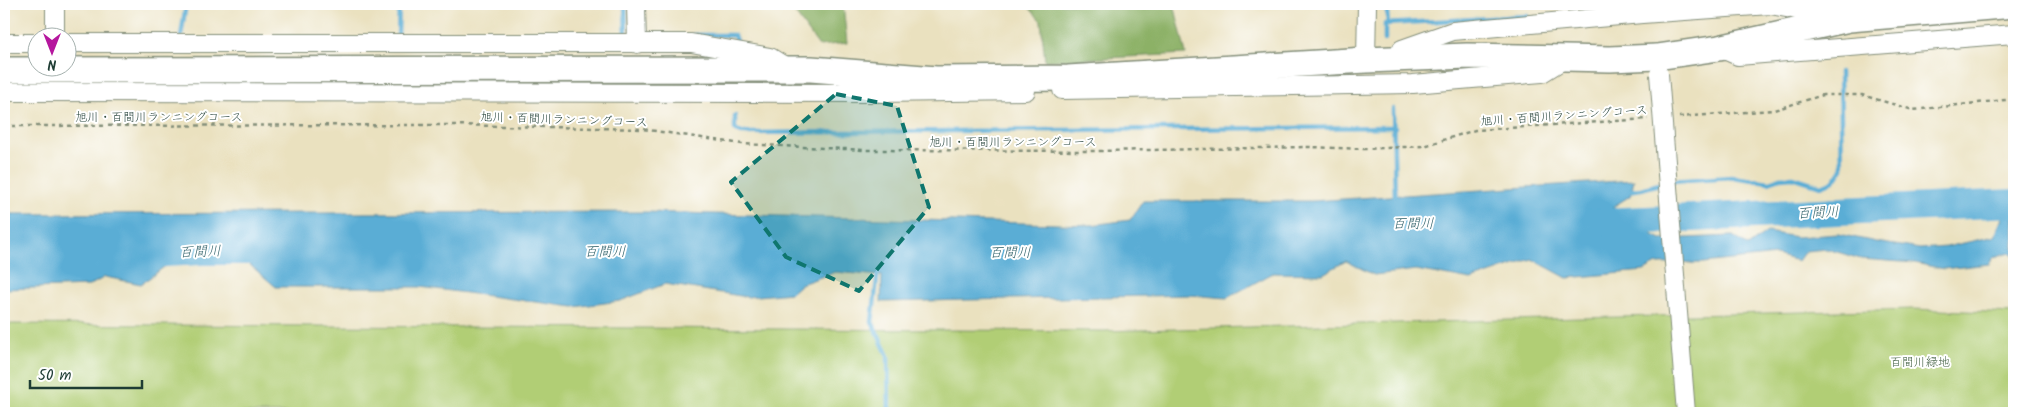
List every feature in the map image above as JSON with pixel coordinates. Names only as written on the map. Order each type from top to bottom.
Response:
[{"type":"street","points":[[55,4],[58,28]]},
{"type":"street","points":[[636,4],[637,39]]},
{"type":"street","points":[[1366,60],[1367,4]]},
{"type":"street","points":[[4,70],[826,70],[936,79],[1068,78],[1366,60],[1498,56],[1566,58],[1658,66],[1883,4]]},
{"type":"street","points":[[1402,60],[1402,49],[1453,31],[1590,10],[1770,5],[1811,11],[1850,12],[2014,5]]},
{"type":"street","points":[[1719,48],[1738,56],[2014,34]]},
{"type":"street","points":[[78,38],[637,39],[691,43],[770,57],[783,63],[788,70]]},
{"type":"street","points":[[4,43],[28,43]]},
{"type":"street","points":[[4,92],[877,93],[1339,86],[1413,84],[1542,73],[1566,58]]},
{"type":"street","points":[[1658,66],[1686,413]]},
{"type":"path","points":[[1671,118],[1774,110],[1823,96],[1862,95],[1878,98],[1912,110],[2014,99]]},
{"type":"path","name":"旭川・百間川ランニングコース","points":[[4,126],[454,125],[642,129],[742,144],[865,150],[1099,151],[1309,147],[1401,148],[1424,146],[1475,130],[1652,119]]},
{"type":"highlighted area","points":[[836,94],[897,106],[929,207],[859,291],[786,257],[731,182]]},
{"type":"green space","points":[[785,4],[810,4],[815,7],[818,4],[843,4],[847,43],[819,46],[791,8]]},
{"type":"green space","points":[[1026,4],[1174,4],[1186,54],[1045,61],[1041,21]]},
{"type":"green space","name":"百間川緑地","points":[[1913,309],[2014,313],[2014,413],[4,413],[4,324],[1103,331]]},
{"type":"water","points":[[1634,180],[1630,196],[1595,218],[1639,227],[1661,239],[1733,236],[1748,246],[1767,232],[1797,237],[1838,234],[1920,249],[1946,247],[1995,236],[2003,215],[2014,199],[2014,256],[2010,252],[1994,257],[1989,264],[1944,269],[1915,263],[1861,259],[1827,249],[1805,251],[1798,261],[1776,255],[1703,263],[1657,264],[1644,271],[1567,278],[1532,259],[1471,280],[1416,270],[1374,275],[1346,261],[1323,274],[1273,273],[1227,298],[1190,295],[881,302],[882,276],[835,272],[801,284],[791,293],[747,297],[665,284],[620,301],[574,307],[420,287],[276,287],[223,242],[198,242],[141,284],[105,277],[89,286],[4,289],[4,214],[647,212],[1091,225],[1130,220],[1143,201],[1312,201]]},
{"type":"waterway","points":[[181,36],[186,4]]},
{"type":"waterway","points":[[398,36],[399,4]]},
{"type":"waterway","points":[[625,4],[626,36]]},
{"type":"waterway","points":[[1383,4],[1387,12],[1388,24]]},
{"type":"waterway","points":[[1385,40],[1385,24],[1527,16]]},
{"type":"waterway","points":[[694,35],[734,35],[736,41]]},
{"type":"waterway","points":[[1670,181],[1732,177],[1769,182],[1780,178],[1793,177],[1821,186],[1834,181],[1842,169],[1840,72]]},
{"type":"waterway","points":[[1393,109],[1395,201]]},
{"type":"waterway","points":[[735,116],[735,129],[742,133],[1395,127]]},
{"type":"waterway","points":[[1627,191],[1663,183]]},
{"type":"waterway","name":"百間川","points":[[1581,223],[2014,203]]},
{"type":"waterway","name":"百間川","points":[[147,254],[201,251],[271,251]]},
{"type":"waterway","points":[[878,271],[872,322],[888,356],[889,413]]}]
